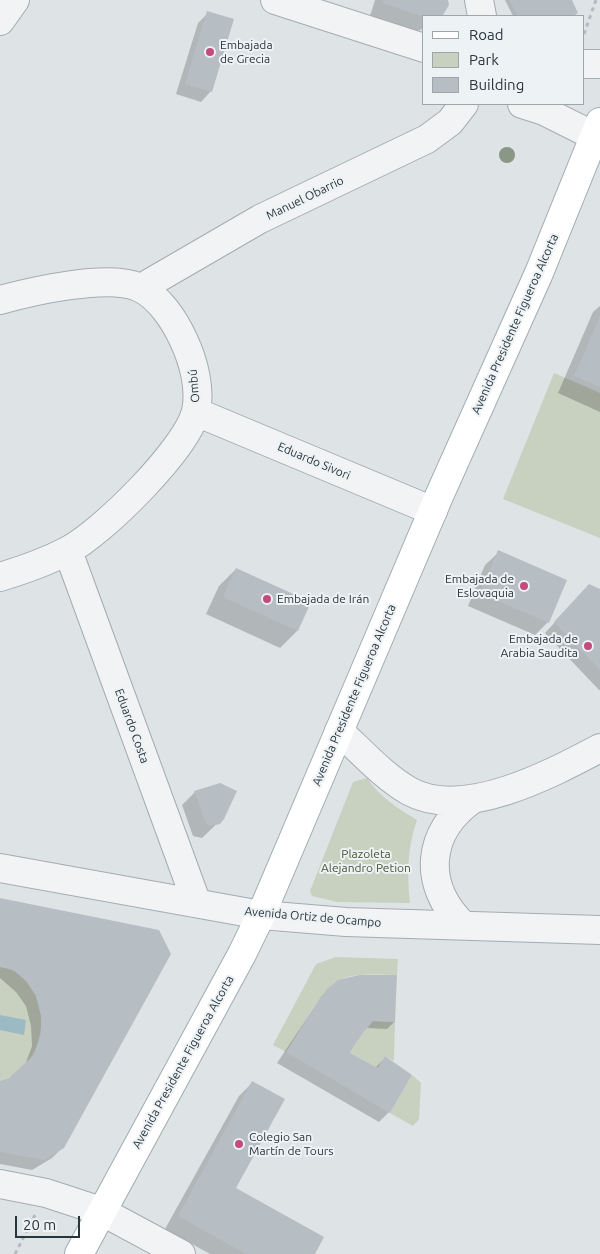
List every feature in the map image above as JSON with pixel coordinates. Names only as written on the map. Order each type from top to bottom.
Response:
[{"type":"main road","name":"Avenida Presidente Figueroa Alcorta","points":[[79,1254],[242,954],[261,915],[433,511],[539,273],[598,133]]},
{"type":"street","points":[[0,21],[14,0]]},
{"type":"street","points":[[275,0],[422,47]]},
{"type":"street","points":[[479,0],[482,15]]},
{"type":"street","points":[[585,64],[600,64]]},
{"type":"street","name":"Manuel Obarrio","points":[[141,288],[269,214],[427,139],[450,122],[463,105]]},
{"type":"street","points":[[525,105],[598,133]]},
{"type":"street","points":[[0,300],[65,287],[107,282],[124,283],[141,288]]},
{"type":"street","name":"Ombú","points":[[0,577],[68,551],[99,529],[130,500],[172,452],[189,427],[196,412],[195,378],[188,349],[170,317],[141,288]]},
{"type":"street","name":"Eduardo Sivori","points":[[196,412],[433,511]]},
{"type":"street","name":"Eduardo Costa","points":[[68,551],[196,901]]},
{"type":"street","points":[[339,731],[408,790],[425,798],[442,800],[473,799],[531,781],[600,748]]},
{"type":"street","points":[[463,926],[448,909],[438,889],[434,859],[437,845],[450,818],[473,799]]},
{"type":"street","name":"Avenida Ortiz de Ocampo","points":[[0,868],[196,901],[261,915],[346,922],[600,930]]},
{"type":"street","points":[[0,1184],[46,1193],[101,1211],[181,1254]]},
{"type":"path","points":[[585,31],[596,0]]},
{"type":"path","points":[[15,1254],[46,1193]]},
{"type":"green space","points":[[554,373],[600,393],[600,538],[503,499]]},
{"type":"green space","name":"Plazoleta Alejandro Petion","points":[[367,778],[389,802],[417,820],[411,841],[409,861],[410,903],[337,902],[312,896],[310,891],[353,782]]},
{"type":"green space","points":[[336,957],[398,959],[397,975],[361,975],[339,980],[317,1002],[286,1052],[273,1045],[316,964]]},
{"type":"green space","points":[[0,967],[18,974],[31,986],[39,1003],[41,1022],[38,1041],[31,1058],[18,1072],[0,1081]]},
{"type":"green space","points":[[373,1021],[395,1022],[394,1061],[385,1056],[378,1068],[350,1053],[358,1039]]},
{"type":"green space","points":[[412,1075],[421,1083],[419,1119],[413,1126],[390,1113]]},
{"type":"water","points":[[0,1015],[26,1020],[24,1035],[0,1030]]},
{"type":"building","points":[[383,0],[448,0],[449,5],[443,15],[422,16],[383,3]]},
{"type":"building","points":[[509,0],[572,0],[578,13],[575,15],[517,15]]},
{"type":"building","name":"Embajada de Grecia","points":[[207,11],[234,19],[212,92],[185,84]]},
{"type":"building","points":[[600,317],[600,387],[574,376]]},
{"type":"building","name":"Embajada de Eslovaquia","points":[[498,550],[567,580],[549,623],[480,593]]},
{"type":"building","name":"Embajada de Irán","points":[[236,568],[311,602],[298,631],[223,597]]},
{"type":"building","name":"Embajada de Arabia Saudita","points":[[589,584],[600,589],[600,670],[554,622]]},
{"type":"building","points":[[220,783],[237,791],[224,819],[220,824],[210,826],[206,823],[194,791]]},
{"type":"building","points":[[0,898],[159,930],[171,954],[64,1148],[44,1160],[0,1152],[0,1081],[9,1078],[34,1055],[41,1035],[41,1016],[36,996],[26,981],[12,969],[0,967]]},
{"type":"building","points":[[359,975],[397,975],[395,1022],[373,1021],[358,1039],[350,1053],[378,1068],[385,1056],[412,1075],[390,1113],[286,1052],[327,989],[338,980]]},
{"type":"building","name":"Colegio San Martín de Tours","points":[[252,1081],[285,1099],[236,1188],[324,1237],[315,1254],[246,1254],[178,1216]]},
{"type":"place","name":"Embajada de Grecia","points":[[210,52]]},
{"type":"place","name":"Embajada de Eslovaquia","points":[[524,586]]},
{"type":"place","name":"Embajada de Irán","points":[[267,599]]},
{"type":"place","name":"Embajada de Arabia Saudita","points":[[588,646]]},
{"type":"place","name":"Colegio San Martín de Tours","points":[[239,1144]]}]
